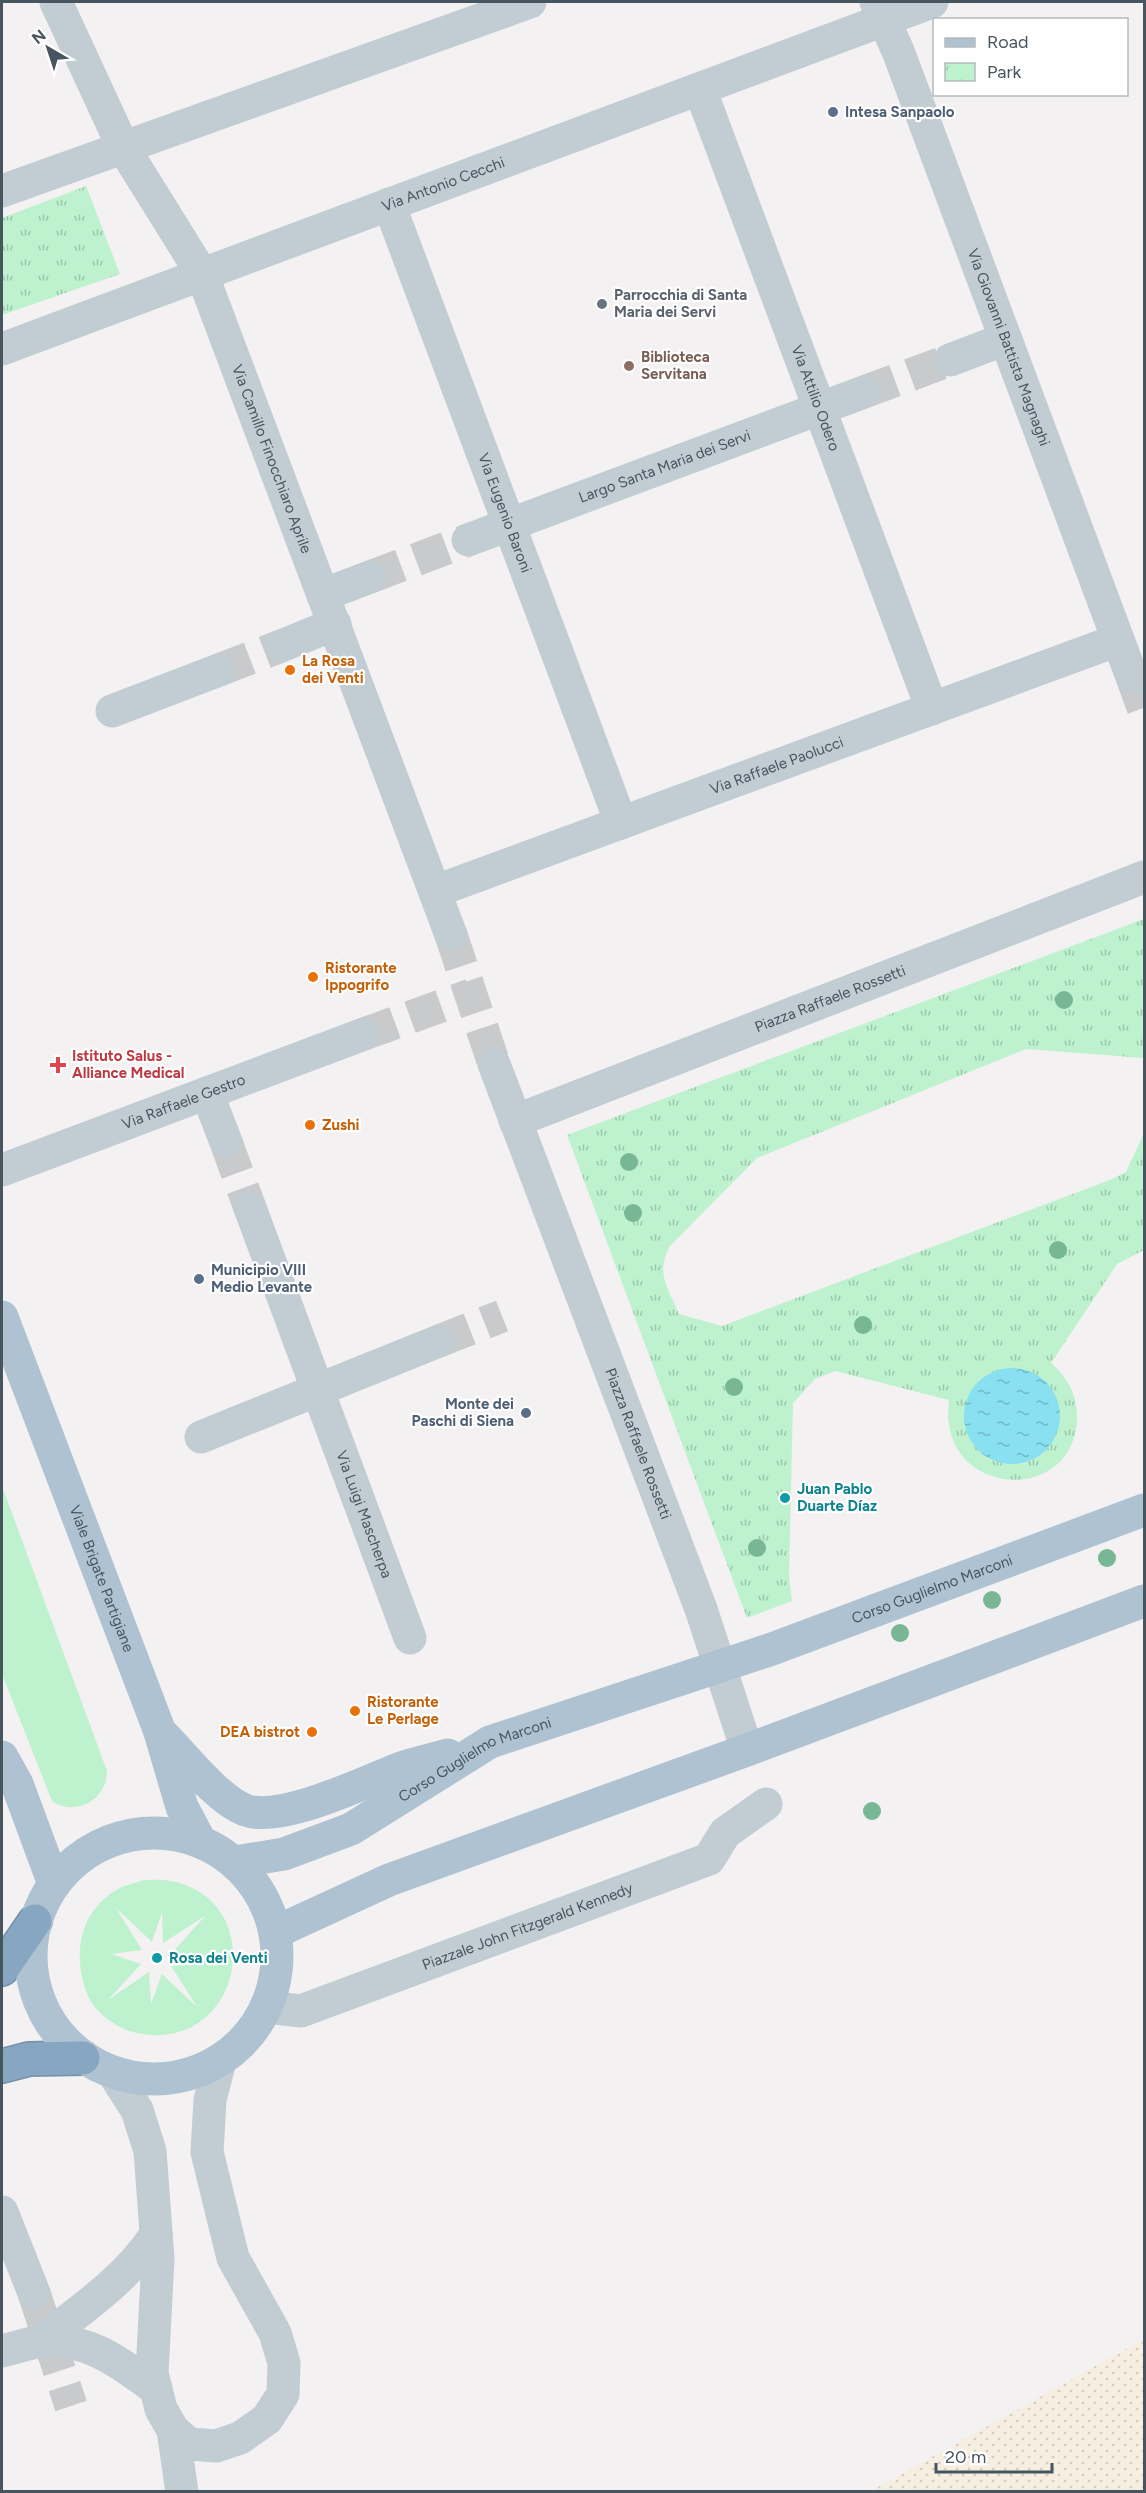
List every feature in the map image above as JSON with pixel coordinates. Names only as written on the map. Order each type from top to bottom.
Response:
[{"type":"highway","points":[[2,1969],[35,1921]]},
{"type":"highway","points":[[2,2066],[29,2059],[83,2058]]},
{"type":"main road","name":"Viale Brigate Partigiane","points":[[2,1317],[160,1732],[182,1807],[200,1841]]},
{"type":"main road","name":"Corso Guglielmo Marconi","points":[[236,1862],[284,1854],[351,1829],[490,1742],[719,1667],[1144,1510]]},
{"type":"main road","points":[[276,1932],[389,1880],[747,1750],[1144,1601]]},
{"type":"main road","points":[[160,1732],[220,1793],[246,1811],[277,1812],[317,1802],[403,1768],[490,1742]]},
{"type":"main road","points":[[2,1757],[17,1784],[54,1884]]},
{"type":"main road","points":[[160,1832],[200,1841],[236,1862],[261,1893],[276,1932],[277,1972],[267,2007],[247,2038],[220,2061],[186,2076],[151,2080],[114,2074],[83,2058],[56,2033],[39,2001],[30,1961],[35,1921],[54,1884],[83,1855],[119,1837],[160,1832]]},
{"type":"street","name":"Via Camillo Finocchiaro Aprile","points":[[56,2],[123,147],[202,274],[436,891],[450,935]]},
{"type":"street","points":[[2,191],[530,2]]},
{"type":"street","name":"Via Antonio Cecchi","points":[[2,349],[700,88],[881,10],[932,2]]},
{"type":"street","name":"Via Giovanni Battista Magnaghi","points":[[881,10],[1132,677]]},
{"type":"street","name":"Via Attilio Odero","points":[[700,88],[932,709]]},
{"type":"street","name":"Via Eugenio Baroni","points":[[389,204],[621,823]]},
{"type":"street","points":[[950,360],[1005,339]]},
{"type":"street","name":"Largo Santa Maria dei Servi","points":[[468,540],[864,392]]},
{"type":"street","points":[[281,646],[370,577]]},
{"type":"street","name":"Via Raffaele Paolucci","points":[[436,891],[1118,640]]},
{"type":"street","points":[[112,711],[219,670]]},
{"type":"street","name":"Piazza Raffaele Rossetti","points":[[514,1121],[1144,877]]},
{"type":"street","name":"Via Raffaele Gestro","points":[[2,1170],[364,1034]]},
{"type":"street","name":"Piazza Raffaele Rossetti","points":[[494,1064],[701,1609],[719,1667]]},
{"type":"street","points":[[207,1093],[226,1142]]},
{"type":"street","name":"Via Luigi Mascherpa","points":[[250,1208],[410,1638]]},
{"type":"street","points":[[201,1437],[439,1341]]},
{"type":"street","points":[[719,1667],[747,1750]]},
{"type":"street","name":"Piazzale John Fitzgerald Kennedy","points":[[267,2007],[301,2011],[709,1859],[725,1833],[766,1804]]},
{"type":"street","points":[[114,2074],[137,2110],[150,2151],[158,2259],[152,2373],[161,2409],[173,2430],[189,2444],[216,2446],[240,2438],[267,2419],[283,2394],[284,2363],[275,2333],[233,2258],[207,2152],[210,2100],[220,2061]]},
{"type":"street","points":[[2,2212],[34,2293]]},
{"type":"street","points":[[41,2341],[80,2312],[141,2256],[156,2234]]},
{"type":"street","points":[[2,2351],[41,2341],[86,2346],[112,2358],[156,2389]]},
{"type":"street","points":[[173,2430],[182,2492]]},
{"type":"green space","points":[[86,186],[120,274],[2,315],[2,218]]},
{"type":"green space","points":[[1144,919],[1144,1058],[1026,1049],[757,1158],[670,1246],[663,1273],[679,1314],[722,1326],[1110,1180],[1126,1172],[1144,1133],[1144,1250],[1117,1264],[1051,1363],[1067,1381],[1076,1403],[1077,1420],[1070,1448],[1053,1467],[1031,1478],[1007,1479],[983,1472],[963,1457],[951,1433],[949,1400],[835,1371],[815,1379],[793,1403],[789,1575],[792,1601],[747,1618],[567,1135]]},
{"type":"green space","points":[[2,1486],[107,1771],[102,1790],[88,1803],[80,1806],[70,1807],[52,1801],[2,1674]]},
{"type":"green space","points":[[144,1880],[171,1881],[203,1894],[223,1916],[232,1944],[231,1973],[221,2000],[201,2021],[173,2034],[137,2033],[115,2024],[102,2015],[88,1996],[80,1966],[82,1937],[94,1910],[105,1898],[121,1888]],"holes":[[[116,1908],[152,1942],[162,1912],[163,1943],[205,1916],[172,1953],[202,1963],[171,1966],[197,2007],[162,1974],[151,2004],[149,1972],[108,2000],[141,1964],[111,1954],[142,1950]]]},
{"type":"sand","points":[[1144,2339],[1144,2487],[1137,2491],[871,2491]]},
{"type":"water","points":[[1012,1368],[1030,1371],[1046,1382],[1057,1398],[1060,1416],[1057,1434],[1046,1450],[1030,1461],[1012,1464],[994,1461],[978,1450],[967,1434],[964,1416],[967,1398],[978,1382],[994,1371]]},
{"type":"tunnel","points":[[864,392],[950,360]]},
{"type":"tunnel","points":[[370,577],[468,540]]},
{"type":"tunnel","points":[[219,670],[281,646]]},
{"type":"tunnel","points":[[1132,677],[1144,710]]},
{"type":"tunnel","points":[[451,935],[494,1064]]},
{"type":"tunnel","points":[[364,1034],[471,995]]},
{"type":"tunnel","points":[[226,1142],[250,1208]]},
{"type":"tunnel","points":[[439,1341],[502,1316]]},
{"type":"tunnel","points":[[34,2293],[71,2406]]},
{"type":"place","name":"Intesa Sanpaolo","points":[[833,112]]},
{"type":"place","name":"Parrocchia di Santa Maria dei Servi","points":[[602,304]]},
{"type":"place","name":"Biblioteca Servitana","points":[[629,366]]},
{"type":"place","name":"La Rosa dei Venti","points":[[290,670]]},
{"type":"place","name":"Ristorante Ippogrifo","points":[[313,977]]},
{"type":"place","name":"Istituto Salus - Alliance Medical","points":[[58,1065]]},
{"type":"place","name":"Zushi","points":[[310,1125]]},
{"type":"place","name":"Municipio VIII Medio Levante","points":[[199,1279]]},
{"type":"place","name":"Monte dei Paschi di Siena","points":[[526,1413]]},
{"type":"place","name":"Juan Pablo Duarte Díaz","points":[[785,1498]]},
{"type":"place","name":"Ristorante Le Perlage","points":[[355,1711]]},
{"type":"place","name":"DEA bistrot","points":[[312,1732]]},
{"type":"place","name":"Rosa dei Venti","points":[[157,1958]]}]
